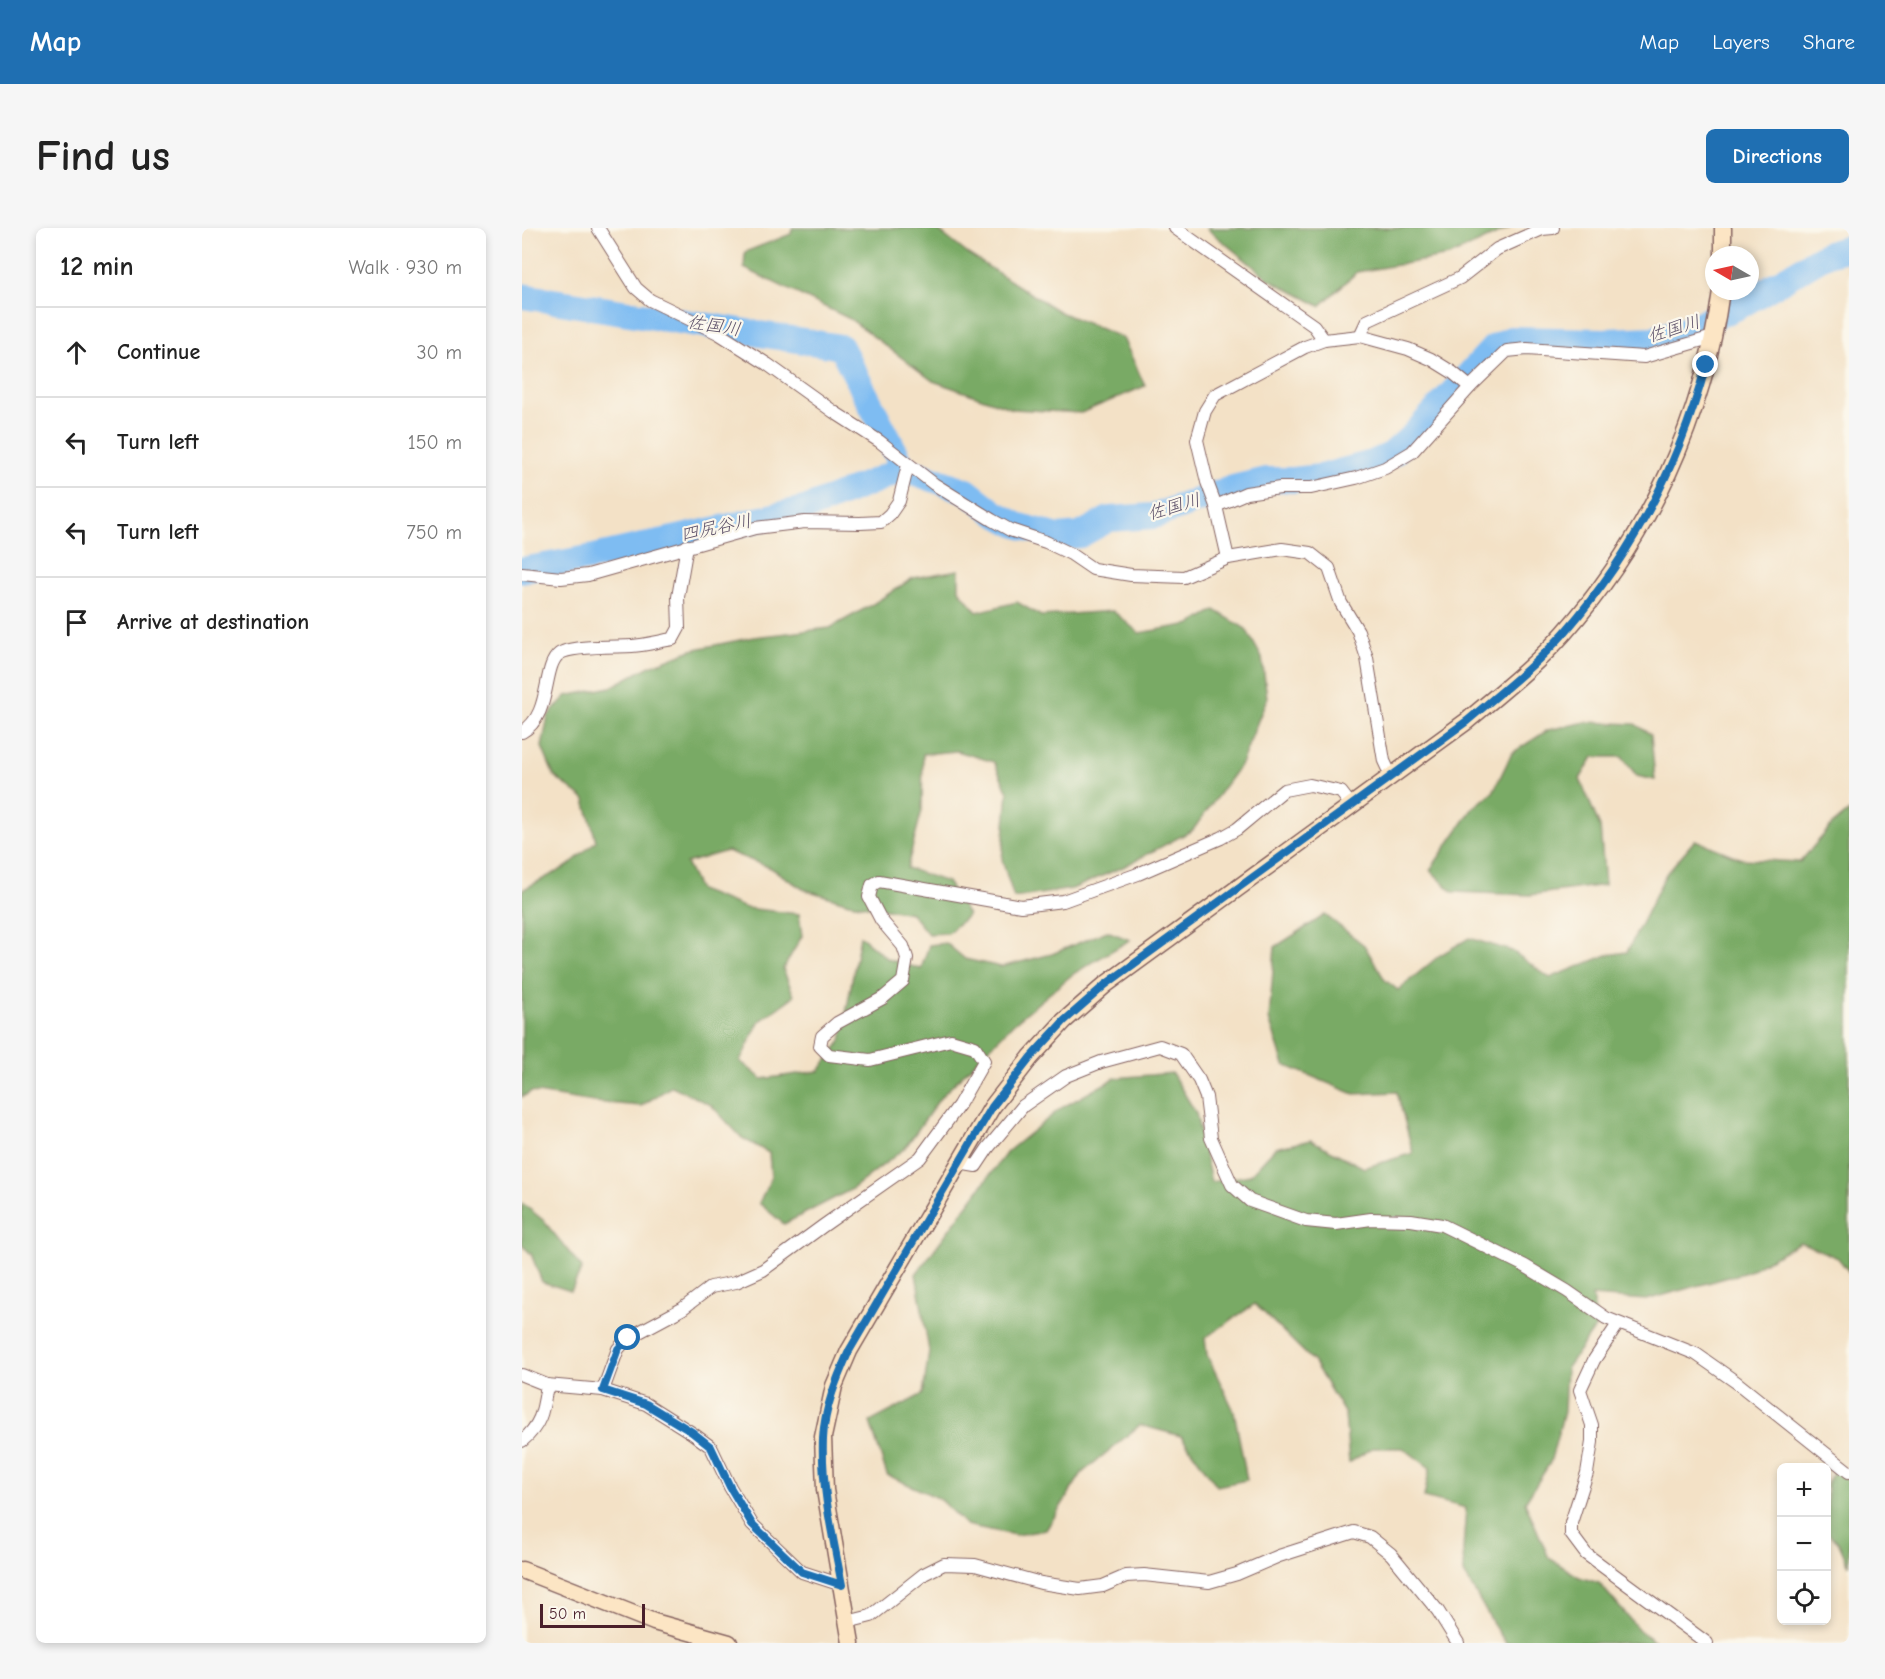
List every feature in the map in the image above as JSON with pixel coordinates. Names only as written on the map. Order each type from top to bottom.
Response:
[{"type":"street","points":[[598,228],[636,288],[650,300],[738,345],[879,441],[934,484],[992,520],[1010,530],[1063,550],[1093,569],[1131,575],[1184,577],[1228,558],[1282,549],[1310,553],[1329,568],[1341,603],[1358,631],[1367,658],[1384,761],[1391,776]]},
{"type":"street","points":[[1175,228],[1314,326],[1324,340]]},
{"type":"street","points":[[1360,336],[1367,321],[1461,278],[1497,249],[1542,229],[1552,228]]},
{"type":"street","points":[[1723,228],[1723,246]]},
{"type":"street","points":[[850,1643],[825,1490],[823,1437],[834,1386],[849,1351],[992,1107],[1031,1057],[1064,1021],[1105,985],[1467,721],[1522,675],[1564,633],[1599,589],[1639,530],[1667,478],[1695,408],[1713,337],[1719,300]]},
{"type":"street","points":[[1228,558],[1197,440],[1205,411],[1215,395],[1295,351],[1324,340],[1360,336],[1408,349],[1431,359],[1470,387]]},
{"type":"street","points":[[1216,507],[1246,493],[1280,488],[1311,488],[1356,478],[1385,468],[1412,452],[1470,387],[1507,351],[1527,350],[1644,357],[1713,337]]},
{"type":"street","points":[[522,574],[561,578],[588,575],[755,528],[805,522],[881,522],[899,501],[908,465]]},
{"type":"street","points":[[522,732],[528,728],[542,707],[553,661],[559,653],[576,649],[634,646],[674,639],[679,628],[678,597],[687,546]]},
{"type":"street","points":[[603,1390],[618,1349],[628,1338],[682,1309],[711,1287],[736,1282],[763,1270],[920,1158],[959,1105],[984,1061],[975,1047],[951,1040],[870,1060],[829,1055],[820,1047],[822,1036],[837,1023],[883,998],[903,981],[907,958],[903,946],[881,920],[868,897],[872,885],[879,881],[1021,906],[1040,905],[1063,901],[1138,874],[1221,838],[1237,829],[1284,790],[1310,785],[1341,792],[1351,805]]},
{"type":"street","points":[[958,1163],[976,1166],[987,1148],[1023,1106],[1066,1076],[1101,1062],[1160,1046],[1181,1054],[1199,1080],[1206,1097],[1211,1138],[1232,1185],[1250,1201],[1306,1221],[1336,1224],[1371,1220],[1411,1220],[1442,1225],[1525,1266],[1618,1324],[1696,1354],[1736,1382],[1849,1472]]},
{"type":"street","points":[[1618,1324],[1594,1360],[1580,1390],[1592,1425],[1592,1442],[1587,1473],[1571,1522],[1571,1534],[1586,1554],[1707,1643]]},
{"type":"street","points":[[522,1375],[547,1385],[603,1390],[646,1404],[692,1432],[711,1447],[730,1487],[752,1524],[802,1572],[842,1585]]},
{"type":"street","points":[[522,1441],[534,1431],[543,1414],[547,1385]]},
{"type":"street","points":[[848,1622],[871,1616],[924,1574],[944,1564],[975,1565],[1041,1583],[1080,1589],[1103,1586],[1126,1576],[1144,1575],[1209,1582],[1354,1532],[1370,1537],[1391,1554],[1438,1611],[1458,1643]]},
{"type":"street","points":[[522,1570],[654,1622],[729,1643]]},
{"type":"green space","points":[[792,228],[935,228],[968,254],[1060,312],[1123,338],[1145,386],[1081,413],[1013,409],[933,381],[850,319],[744,268],[745,252],[791,234]]},
{"type":"green space","points":[[1206,228],[1510,228],[1449,256],[1357,272],[1320,306],[1269,279]]},
{"type":"green space","points":[[959,570],[959,590],[977,612],[1017,602],[1041,616],[1113,611],[1139,633],[1191,624],[1215,610],[1246,629],[1262,658],[1267,698],[1241,764],[1193,830],[1123,867],[1072,889],[1014,898],[1002,860],[1008,792],[994,762],[957,751],[923,754],[922,810],[907,868],[947,882],[968,915],[948,933],[928,934],[911,913],[849,903],[803,889],[771,868],[727,851],[686,863],[699,890],[746,908],[799,914],[802,936],[783,969],[794,996],[759,1022],[740,1061],[762,1079],[819,1071],[841,1041],[860,936],[888,959],[921,969],[929,945],[946,943],[965,959],[1001,967],[1052,954],[1107,931],[1130,940],[1073,974],[1013,1024],[940,1098],[905,1148],[852,1189],[784,1224],[759,1203],[771,1178],[769,1153],[742,1138],[711,1105],[672,1086],[641,1106],[594,1102],[531,1092],[522,1097],[522,890],[568,866],[596,841],[585,800],[554,776],[542,747],[548,716],[566,696],[611,687],[648,667],[691,650],[754,637],[830,628],[913,578]]},
{"type":"green space","points":[[1586,722],[1635,724],[1651,735],[1655,780],[1637,776],[1622,757],[1593,757],[1580,779],[1600,827],[1605,885],[1530,895],[1453,892],[1430,870],[1473,808],[1493,792],[1512,753],[1548,730]]},
{"type":"green space","points":[[1849,811],[1849,1272],[1838,1258],[1800,1242],[1747,1272],[1646,1300],[1592,1296],[1597,1325],[1566,1369],[1564,1412],[1550,1463],[1525,1502],[1549,1558],[1579,1577],[1599,1583],[1639,1630],[1656,1643],[1506,1643],[1464,1573],[1466,1508],[1424,1497],[1430,1468],[1403,1448],[1372,1448],[1349,1463],[1345,1414],[1313,1361],[1255,1304],[1205,1338],[1207,1355],[1234,1411],[1247,1480],[1217,1486],[1181,1436],[1140,1425],[1082,1473],[1046,1530],[1015,1535],[966,1525],[938,1498],[887,1475],[870,1422],[923,1394],[929,1351],[916,1274],[1007,1152],[1061,1108],[1115,1078],[1172,1073],[1196,1113],[1211,1182],[1250,1175],[1275,1148],[1311,1140],[1364,1168],[1413,1153],[1397,1092],[1354,1094],[1284,1065],[1269,1019],[1275,947],[1325,915],[1364,945],[1385,980],[1398,990],[1440,955],[1469,938],[1512,951],[1550,978],[1607,955],[1627,952],[1666,874],[1695,840],[1742,859],[1800,862],[1832,825]]},
{"type":"green space","points":[[522,1203],[543,1220],[582,1268],[571,1291],[542,1282],[531,1254],[522,1245]]},
{"type":"green space","points":[[1834,1471],[1849,1481],[1849,1566],[1838,1542],[1831,1536],[1831,1477]]},
{"type":"waterway","name":"佐国川","points":[[522,296],[841,347],[904,469],[967,491],[995,513],[1017,525],[1058,537],[1080,535],[1109,519],[1154,516],[1233,488],[1267,480],[1320,477],[1372,463],[1392,454],[1413,435],[1493,348],[1511,339],[1605,341],[1653,339],[1692,327],[1738,307],[1825,255],[1849,248]]},
{"type":"waterway","name":"四尻谷川","points":[[522,570],[594,557],[805,509],[904,469]]},
{"type":"route","points":[[628,1338],[618,1349],[603,1390],[646,1404],[692,1432],[711,1447],[730,1487],[752,1524],[802,1572],[842,1585],[825,1490],[823,1437],[834,1386],[849,1351],[992,1107],[1031,1057],[1064,1021],[1105,985],[1467,721],[1522,675],[1564,633],[1599,589],[1639,530],[1667,478],[1695,408],[1706,365]]}]
